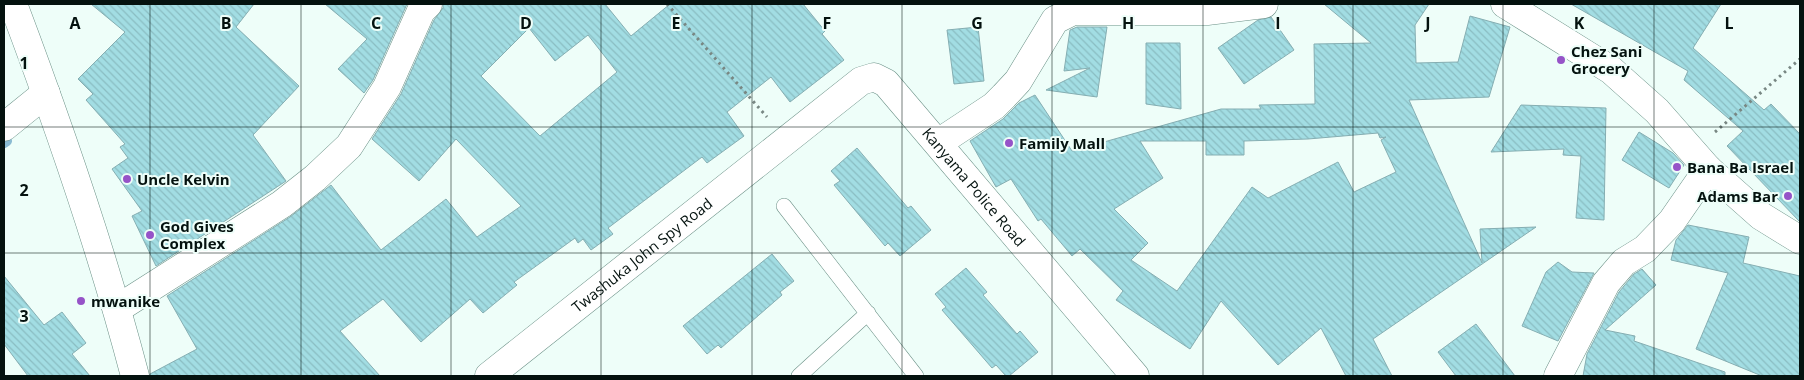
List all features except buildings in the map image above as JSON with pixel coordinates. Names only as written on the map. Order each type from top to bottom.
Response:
[{"type":"street","points":[[13,4],[46,93],[117,309],[135,376]]},
{"type":"street","points":[[117,309],[282,204],[315,178],[349,146],[387,87],[421,11],[428,4]]},
{"type":"street","points":[[938,143],[994,106],[1018,81],[1055,20],[1073,11],[1207,11],[1264,4]]},
{"type":"street","points":[[1505,4],[1611,70],[1657,111],[1700,160],[1761,216],[1800,240]]},
{"type":"street","name":"Kanyama Police Road","points":[[795,136],[861,81],[874,77],[886,83],[1135,376]]},
{"type":"street","points":[[4,127],[46,93]]},
{"type":"street","name":"Twashuka John Spy Road","points":[[489,376],[795,136]]},
{"type":"street","points":[[1558,376],[1606,283],[1624,262],[1646,249],[1672,221],[1700,160]]},
{"type":"lane","points":[[784,206],[916,376]]},
{"type":"lane","points":[[799,376],[868,313]]},
{"type":"path","points":[[667,4],[765,116],[795,136]]},
{"type":"path","points":[[1700,160],[1800,59]]},
{"type":"place","name":"Chez Sani Grocery","points":[[1561,60]]},
{"type":"place","name":"Family Mall","points":[[1009,143]]},
{"type":"place","name":"Bana Ba Israel","points":[[1677,167]]},
{"type":"place","name":"Uncle Kelvin","points":[[127,179]]},
{"type":"place","name":"Adams Bar","points":[[1788,196]]},
{"type":"place","name":"God Gives Complex","points":[[150,235]]},
{"type":"place","name":"mwanike","points":[[81,301]]}]
